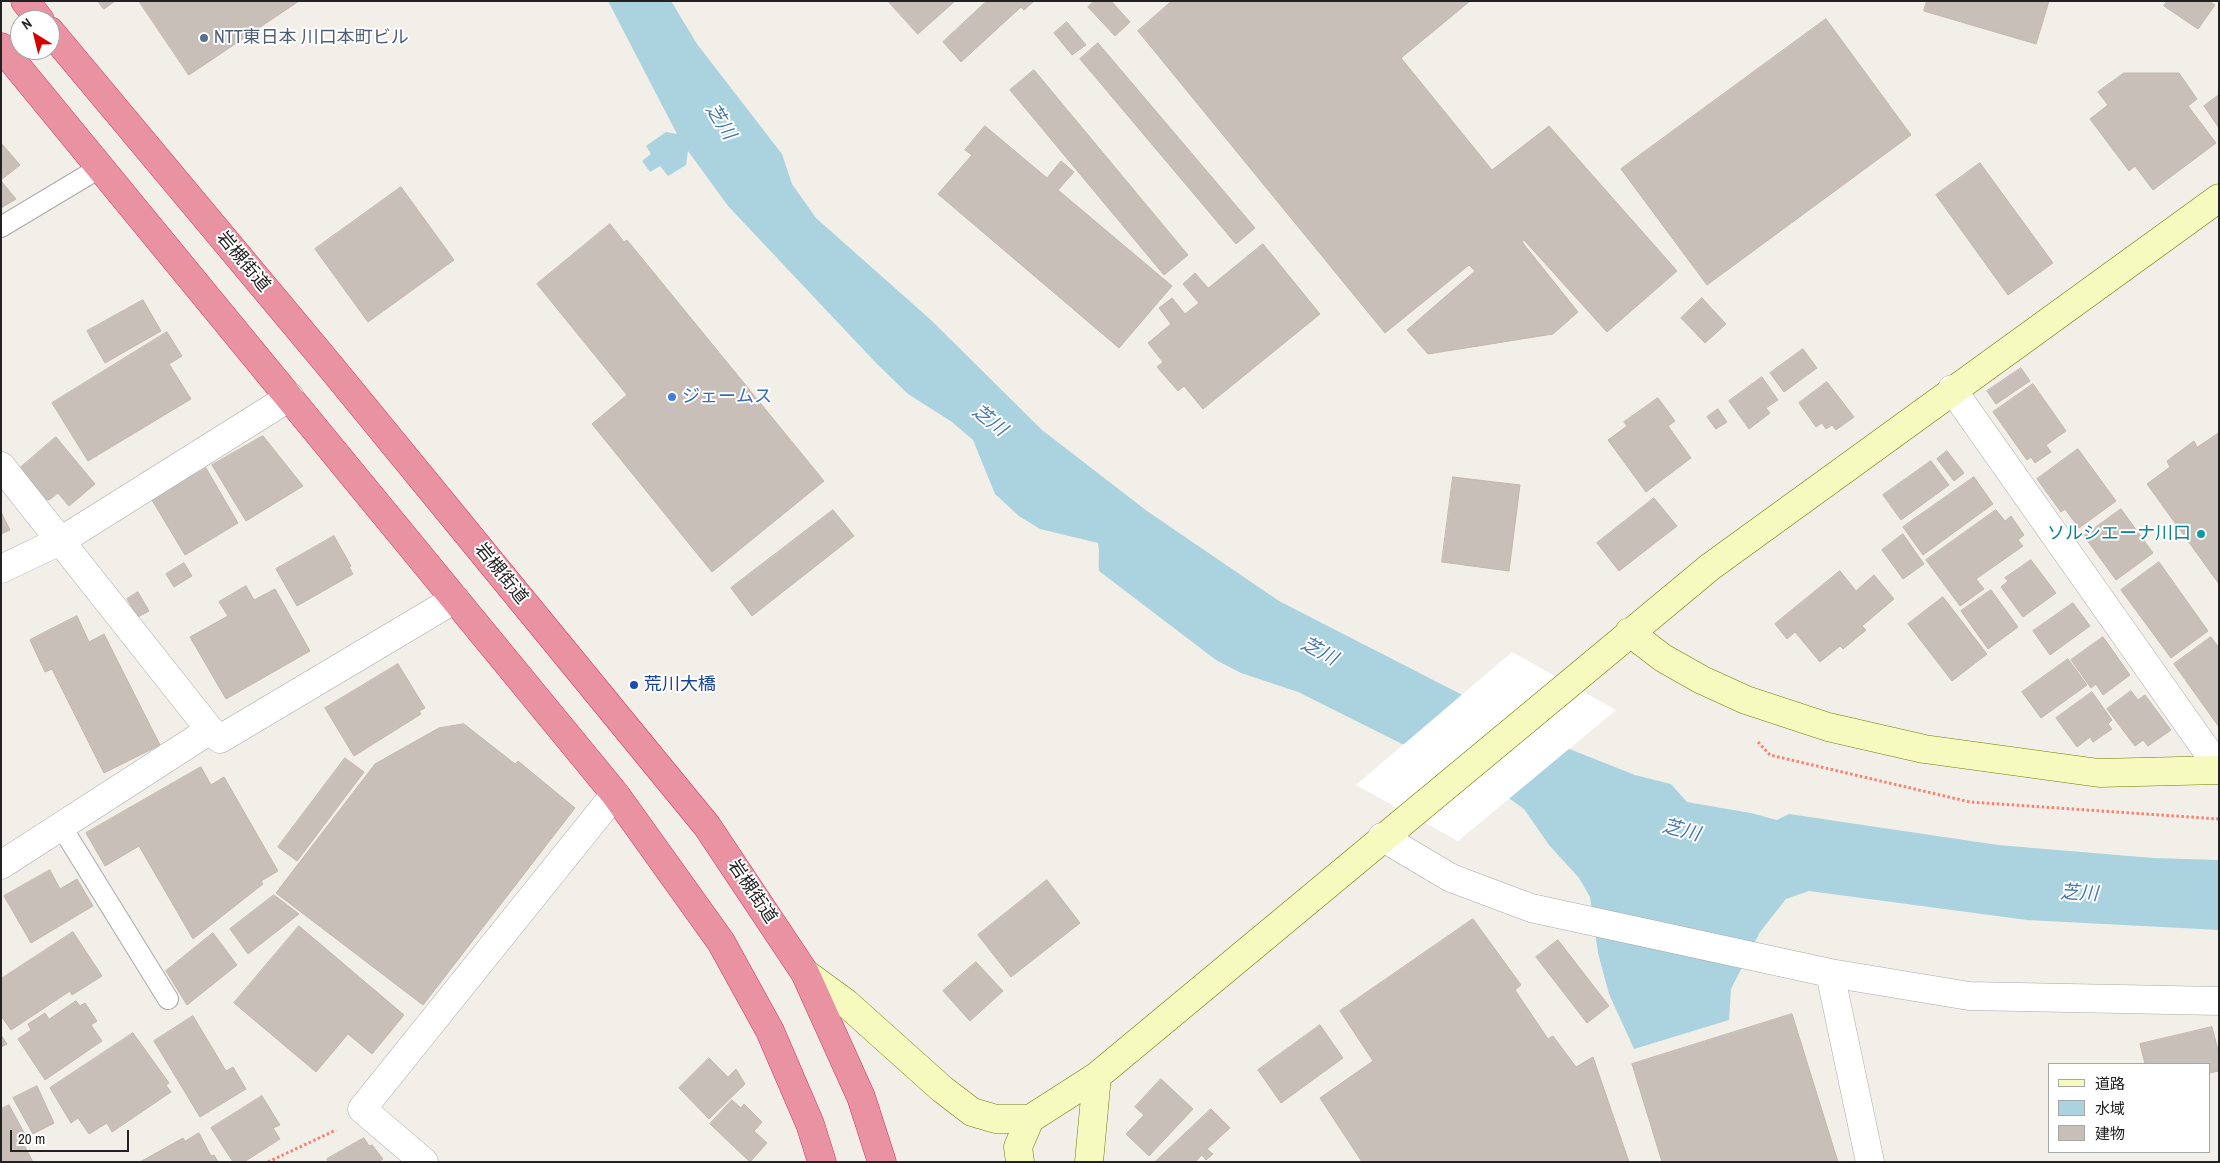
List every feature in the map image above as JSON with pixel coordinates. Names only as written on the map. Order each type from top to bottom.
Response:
[{"type":"highway","name":"岩槻街道","points":[[60,44],[337,374],[707,826],[806,973],[861,1097],[882,1162]]},
{"type":"highway","points":[[1,47],[101,166],[615,794],[721,942],[770,1031],[810,1124],[822,1162]]},
{"type":"street","points":[[806,973],[846,1003],[942,1089],[972,1112],[996,1119],[1030,1119],[1097,1076],[1382,837],[1710,567],[1952,389],[2219,198]]},
{"type":"street","points":[[1952,389],[2219,769]]},
{"type":"street","points":[[1,569],[62,540],[290,398]]},
{"type":"street","points":[[1,466],[62,540],[210,730],[220,740],[455,599]]},
{"type":"street","points":[[1629,632],[1663,658],[1702,680],[1746,700],[1828,727],[1924,750],[2099,773],[2219,769]]},
{"type":"street","points":[[1,864],[210,730]]},
{"type":"street","points":[[424,1162],[362,1109],[615,794]]},
{"type":"street","points":[[1382,837],[1451,878],[1531,908],[1830,972],[1969,996],[2219,1001]]},
{"type":"street","points":[[1830,972],[1870,1162]]},
{"type":"street","points":[[1089,1162],[1097,1076]]},
{"type":"street","points":[[1020,1162],[1018,1147],[1030,1119]]},
{"type":"lane","points":[[1,227],[101,166]]},
{"type":"lane","points":[[61,826],[168,999]]},
{"type":"path","points":[[268,1162],[334,1132],[362,1109]]},
{"type":"water","name":"芝川","points":[[608,1],[671,1],[697,44],[782,154],[792,184],[816,218],[931,320],[1042,430],[1147,511],[1279,601],[1562,746],[1635,775],[1671,784],[1687,802],[1751,813],[1777,820],[1789,814],[1998,845],[2153,858],[2219,860],[2219,930],[2027,920],[1809,891],[1786,899],[1760,932],[1731,989],[1729,1020],[1634,1049],[1609,994],[1598,953],[1590,897],[1579,878],[1549,845],[1524,809],[1506,796],[1298,692],[1241,673],[1216,660],[1099,571],[1098,543],[1040,529],[1019,516],[995,494],[973,440],[952,422],[908,394],[877,364],[728,206],[688,151],[686,165],[668,176],[660,166],[650,172],[642,161],[651,154],[646,146],[666,132],[677,134]]},
{"type":"pier","points":[[1512,652],[1616,710],[1458,841],[1356,785]]},
{"type":"building","points":[[98,1],[115,1],[104,9]]},
{"type":"building","name":"NTT東日本 川口本町ビル","points":[[139,1],[299,1],[189,75]]},
{"type":"building","points":[[888,1],[955,1],[918,34]]},
{"type":"building","points":[[987,1],[1034,1],[1024,10],[1021,7],[961,62],[943,42]]},
{"type":"building","points":[[1094,1],[1111,1],[1130,22],[1115,36],[1088,7]]},
{"type":"building","points":[[1172,1],[1470,1],[1401,58],[1492,170],[1549,126],[1677,271],[1607,332],[1524,240],[1522,242],[1578,312],[1553,334],[1428,354],[1407,330],[1475,271],[1469,265],[1385,333],[1138,31]]},
{"type":"building","points":[[1927,1],[2049,1],[2036,44],[1924,11]]},
{"type":"building","points":[[2167,1],[2209,1],[2215,5],[2198,29],[2164,6]]},
{"type":"building","points":[[1826,19],[1911,135],[1707,285],[1621,169]]},
{"type":"building","points":[[1067,22],[1086,45],[1072,55],[1054,33]]},
{"type":"building","points":[[1098,43],[1255,228],[1236,244],[1080,59]]},
{"type":"building","points":[[1034,70],[1188,255],[1164,275],[1010,90]]},
{"type":"building","points":[[2124,73],[2179,73],[2197,99],[2188,106],[2216,143],[2153,190],[2135,166],[2129,171],[2090,119],[2108,105],[2098,92]]},
{"type":"building","points":[[2219,95],[2219,128],[2204,106]]},
{"type":"building","points":[[985,126],[1047,178],[1061,161],[1074,172],[1058,190],[1172,286],[1119,348],[938,194],[972,155],[965,150]]},
{"type":"building","points":[[1,143],[20,165],[1,180]]},
{"type":"building","points":[[1980,163],[2053,263],[2008,295],[1936,195]]},
{"type":"building","points":[[1,181],[16,199],[1,208]]},
{"type":"building","points":[[401,187],[454,260],[368,322],[315,249]]},
{"type":"building","points":[[610,224],[624,242],[627,240],[824,481],[712,572],[592,424],[627,395],[537,284]]},
{"type":"building","points":[[1263,244],[1320,314],[1203,409],[1184,386],[1178,391],[1157,367],[1163,362],[1148,343],[1171,324],[1159,308],[1172,298],[1185,314],[1199,303],[1183,284],[1195,273],[1208,288]]},
{"type":"building","points":[[1702,298],[1726,324],[1705,343],[1681,318]]},
{"type":"building","points":[[143,300],[161,331],[105,363],[87,331]]},
{"type":"building","points":[[167,332],[182,356],[169,364],[191,399],[88,461],[52,403]]},
{"type":"building","points":[[1803,349],[1817,368],[1784,392],[1770,373]]},
{"type":"building","points":[[2021,368],[2030,381],[1996,404],[1987,391]]},
{"type":"building","points":[[1762,377],[1778,400],[1766,408],[1770,413],[1749,429],[1729,401]]},
{"type":"building","points":[[1827,382],[1854,417],[1836,430],[1832,425],[1826,429],[1822,423],[1816,427],[1799,403]]},
{"type":"building","points":[[2033,384],[2066,431],[2046,445],[2051,452],[2035,463],[2031,457],[2027,460],[1993,412]]},
{"type":"building","points":[[1658,398],[1675,421],[1668,426],[1691,458],[1646,492],[1608,440],[1627,426],[1624,422]]},
{"type":"building","points":[[1718,409],[1727,422],[1716,429],[1707,417]]},
{"type":"building","name":"ソルシエーナ川口","points":[[2219,433],[2219,584],[2147,484],[2170,467],[2167,461],[2194,441],[2197,447]]},
{"type":"building","points":[[263,436],[303,486],[246,521],[212,465]]},
{"type":"building","points":[[56,437],[95,484],[69,506],[58,493],[49,500],[41,498],[20,468]]},
{"type":"building","points":[[2078,449],[2116,501],[2079,528],[2065,509],[2061,512],[2037,479]]},
{"type":"building","points":[[1947,451],[1964,473],[1954,481],[1937,459]]},
{"type":"building","points":[[1931,461],[1949,485],[1901,520],[1883,495]]},
{"type":"building","points":[[206,468],[238,523],[185,555],[152,500]]},
{"type":"building","points":[[1453,477],[1520,485],[1509,571],[1442,562]]},
{"type":"building","points":[[1974,477],[1993,504],[1923,555],[1903,527]]},
{"type":"building","points":[[1654,498],[1677,526],[1619,571],[1597,543]]},
{"type":"building","points":[[2121,509],[2153,553],[2116,580],[2084,536]]},
{"type":"building","points":[[833,510],[854,536],[752,616],[731,588]]},
{"type":"building","points":[[1996,510],[2005,521],[2011,516],[2024,535],[2018,540],[2023,546],[1976,579],[1984,589],[1960,606],[1926,560]]},
{"type":"building","points":[[1,512],[10,530],[1,534]]},
{"type":"building","points":[[1903,534],[1924,564],[1903,579],[1882,550]]},
{"type":"building","points":[[334,536],[351,566],[349,567],[353,574],[297,606],[276,569]]},
{"type":"building","points":[[2031,560],[2056,593],[2023,617],[2001,587],[2008,581],[2005,578]]},
{"type":"building","points":[[2159,562],[2208,631],[2171,658],[2121,590]]},
{"type":"building","points":[[184,563],[192,576],[174,587],[166,574]]},
{"type":"building","points":[[1840,571],[1856,591],[1874,575],[1894,599],[1862,626],[1866,630],[1843,649],[1840,646],[1820,662],[1795,632],[1787,639],[1775,624]]},
{"type":"building","points":[[246,586],[254,600],[275,589],[310,651],[226,699],[190,637],[228,616],[219,602]]},
{"type":"building","points":[[1991,590],[2018,627],[1988,649],[1961,611]]},
{"type":"building","points":[[138,592],[149,611],[138,617],[127,599]]},
{"type":"building","points":[[1943,597],[1987,654],[1952,681],[1908,624]]},
{"type":"building","points":[[2073,603],[2090,626],[2050,655],[2033,631]]},
{"type":"building","points":[[77,616],[89,642],[104,634],[160,745],[104,773],[52,669],[45,672],[30,640]]},
{"type":"building","points":[[2103,637],[2130,675],[2103,695],[2096,684],[2091,688],[2071,660]]},
{"type":"building","points":[[2211,637],[2219,648],[2219,727],[2174,664]]},
{"type":"building","points":[[2068,659],[2087,685],[2041,718],[2022,692]]},
{"type":"building","points":[[398,664],[425,708],[419,711],[421,714],[354,756],[325,708]]},
{"type":"building","points":[[2131,691],[2138,700],[2145,695],[2171,730],[2148,746],[2143,740],[2135,746],[2107,709]]},
{"type":"building","points":[[2092,692],[2112,720],[2108,724],[2112,729],[2093,742],[2090,737],[2077,747],[2056,718]]},
{"type":"building","points":[[464,724],[515,764],[518,761],[575,808],[423,1005],[276,893],[375,764],[439,728]]},
{"type":"building","points":[[345,758],[364,772],[297,861],[278,847]]},
{"type":"building","points":[[201,767],[211,785],[224,777],[278,871],[261,881],[263,884],[193,939],[139,846],[105,866],[86,833]]},
{"type":"building","points":[[50,870],[60,889],[77,879],[93,906],[31,943],[4,896]]},
{"type":"building","points":[[1047,880],[1080,923],[1011,977],[978,935]]},
{"type":"building","points":[[274,895],[299,914],[248,954],[230,929]]},
{"type":"building","points":[[1473,919],[1521,985],[1515,990],[1548,1039],[1553,1036],[1576,1067],[1593,1057],[1629,1162],[1362,1162],[1320,1098],[1373,1061],[1340,1011]]},
{"type":"building","points":[[299,926],[404,1015],[372,1054],[348,1034],[316,1072],[234,1003]]},
{"type":"building","points":[[73,932],[102,976],[72,995],[70,991],[11,1030],[1,1016],[1,979]]},
{"type":"building","points":[[213,933],[237,965],[187,1005],[166,971]]},
{"type":"building","points":[[1558,940],[1609,1006],[1587,1023],[1536,957]]},
{"type":"building","points":[[976,962],[1003,991],[970,1021],[943,991]]},
{"type":"building","points":[[76,1001],[80,1006],[85,1003],[97,1021],[91,1025],[102,1041],[45,1080],[18,1039],[31,1030],[28,1024],[45,1013],[49,1019]]},
{"type":"building","points":[[1792,1014],[1838,1162],[1662,1162],[1632,1064]]},
{"type":"building","points":[[193,1016],[226,1071],[233,1067],[246,1089],[200,1117],[154,1041]]},
{"type":"building","points":[[1320,1025],[1343,1058],[1281,1103],[1258,1070]]},
{"type":"building","points":[[2212,1027],[2219,1054],[2219,1071],[2210,1073],[2210,1063],[2145,1063],[2140,1044]]},
{"type":"building","points":[[133,1033],[169,1083],[166,1085],[171,1092],[112,1132],[107,1123],[89,1134],[78,1118],[71,1123],[50,1088]]},
{"type":"building","points":[[1,1035],[7,1044],[1,1047]]},
{"type":"building","points":[[709,1058],[728,1077],[736,1069],[745,1084],[709,1119],[679,1088]]},
{"type":"building","points":[[1161,1079],[1193,1109],[1149,1156],[1126,1134],[1144,1115],[1135,1107]]},
{"type":"building","points":[[37,1086],[54,1123],[33,1134],[13,1098]]},
{"type":"building","points":[[262,1096],[280,1125],[273,1128],[280,1139],[244,1162],[233,1162],[211,1128]]},
{"type":"building","points":[[732,1100],[741,1108],[744,1104],[762,1122],[754,1131],[767,1143],[750,1162],[710,1124]]},
{"type":"building","points":[[9,1105],[27,1138],[22,1141],[33,1162],[1,1162],[1,1109]]},
{"type":"building","points":[[1211,1109],[1230,1128],[1207,1149],[1213,1154],[1206,1160],[1202,1155],[1195,1162],[1155,1162]]},
{"type":"building","points":[[199,1133],[211,1156],[214,1155],[218,1162],[140,1162],[183,1138],[185,1141]]},
{"type":"building","points":[[364,1138],[369,1146],[372,1145],[383,1159],[378,1162],[328,1162],[327,1159]]},
{"type":"place","name":"NTT東日本 川口本町ビル","points":[[204,38]]},
{"type":"place","name":"ジェームス","points":[[672,397]]},
{"type":"place","name":"ソルシエーナ川口","points":[[2201,534]]},
{"type":"place","name":"荒川大橋","points":[[634,685]]}]
